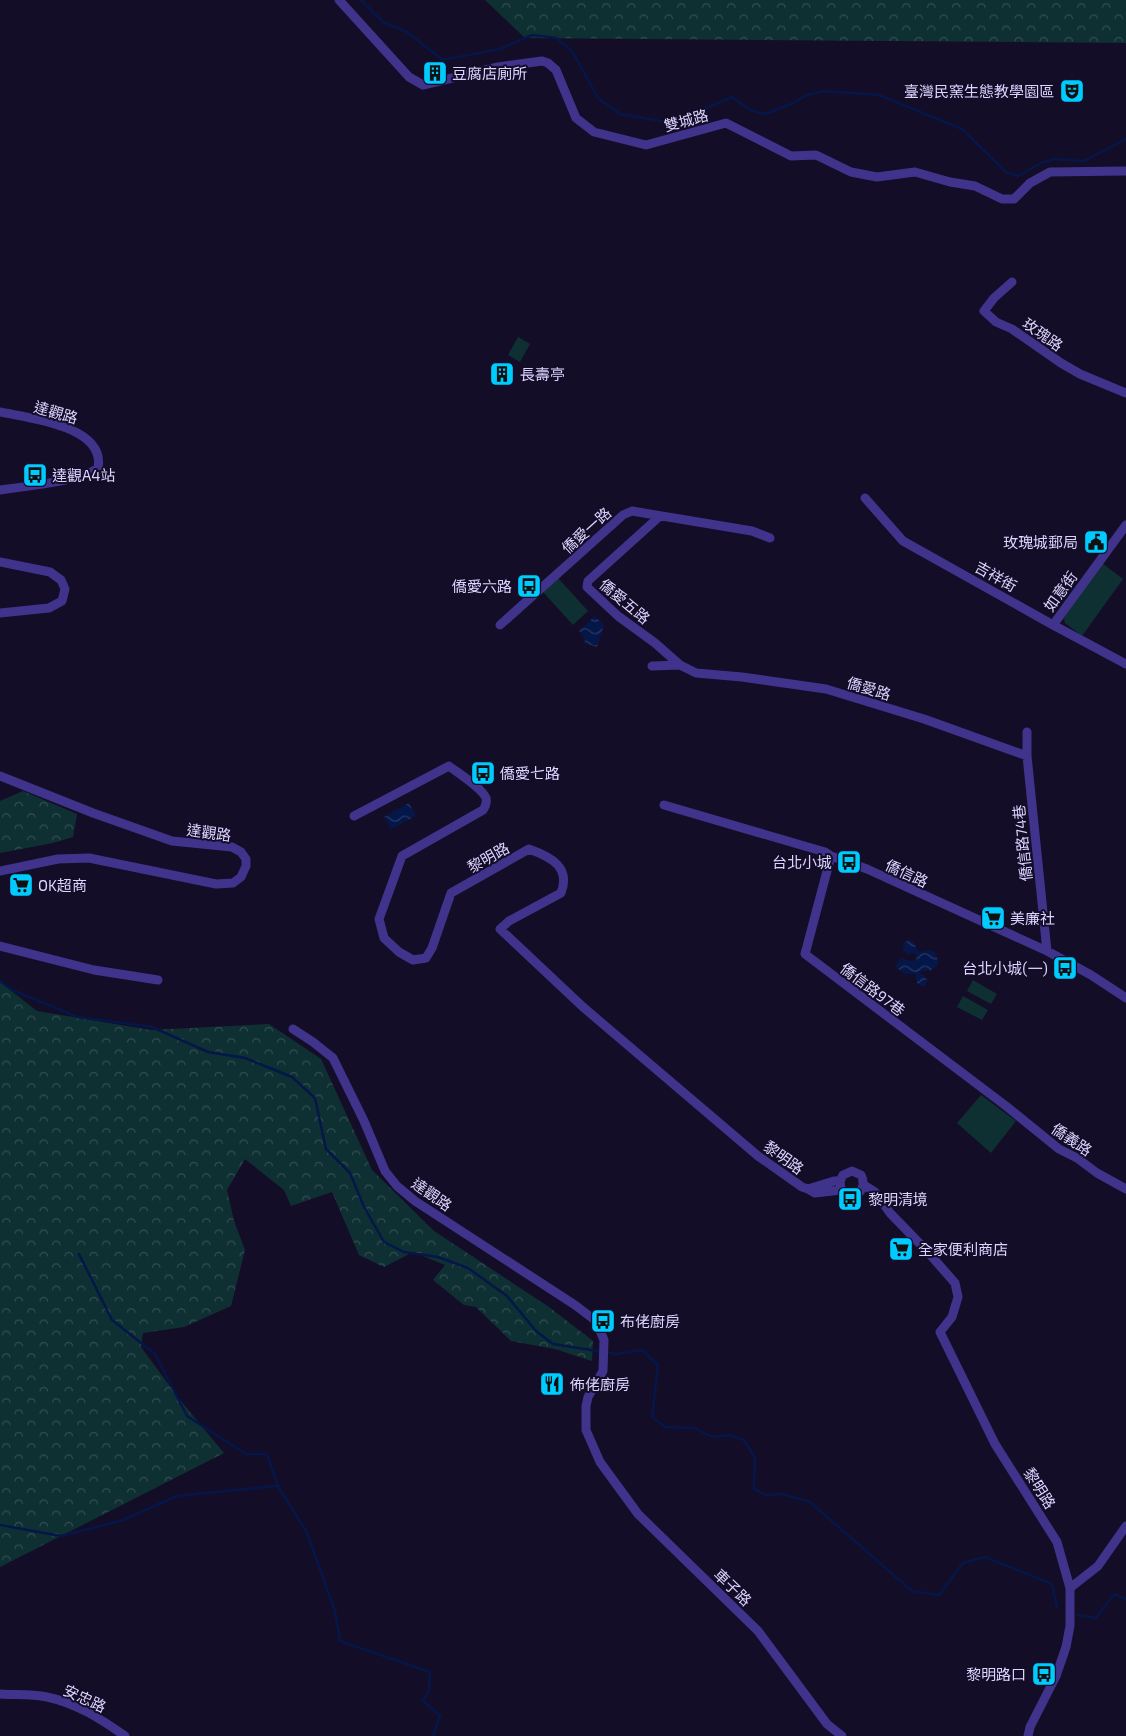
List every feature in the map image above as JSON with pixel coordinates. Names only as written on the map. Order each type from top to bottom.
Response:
[{"type":"street","name":"雙城路","points":[[338,0],[409,77],[423,85],[477,72],[542,60],[556,70],[572,111],[576,118],[584,125],[594,132],[646,145],[726,124],[790,156],[816,155],[850,172],[877,177],[915,172],[950,182],[975,186],[1002,199],[1014,199],[1030,183],[1050,172],[1126,171]]},
{"type":"street","name":"玫瑰路","points":[[1012,282],[994,298],[984,311],[996,322],[1012,329],[1080,374],[1126,393]]},
{"type":"street","name":"達觀路","points":[[0,412],[50,422],[81,433],[96,448],[100,461],[98,468],[92,473],[76,478],[0,490]]},
{"type":"street","name":"吉祥街","points":[[865,498],[904,541],[1029,610],[1052,625],[1126,664]]},
{"type":"street","name":"僑愛一路","points":[[500,626],[623,515],[632,511],[752,531],[770,538]]},
{"type":"street","name":"僑愛五路","points":[[660,516],[588,581],[586,587],[618,616],[655,643],[680,665]]},
{"type":"street","name":"如意街","points":[[1052,625],[1126,525]]},
{"type":"street","points":[[0,562],[50,572],[61,580],[65,589],[62,601],[49,608],[0,613]]},
{"type":"street","points":[[652,666],[680,665]]},
{"type":"street","name":"僑愛路","points":[[680,665],[696,673],[826,688],[924,718],[1027,756]]},
{"type":"street","name":"僑信路74巷","points":[[1027,732],[1027,756],[1047,952]]},
{"type":"street","name":"黎明路","points":[[354,816],[449,766],[477,787],[486,798],[483,810],[402,856],[379,919],[384,938],[399,952],[413,960],[426,958],[432,948],[451,893],[529,849],[546,855],[563,872],[564,883],[560,893],[509,921],[500,930],[583,1007],[758,1156],[802,1188],[815,1193],[841,1186]]},
{"type":"street","name":"達觀路","points":[[0,776],[93,813],[172,841],[232,847],[241,852],[246,858],[246,866],[241,877],[233,883],[216,884],[89,858],[58,859],[0,870]]},
{"type":"street","name":"僑信路","points":[[664,805],[825,852],[1047,952],[1091,975],[1126,998]]},
{"type":"street","name":"僑信路97巷","points":[[831,856],[805,954],[1006,1106]]},
{"type":"street","points":[[0,946],[94,970],[158,980]]},
{"type":"street","name":"達觀路","points":[[293,1028],[333,1058],[364,1121],[385,1171],[397,1186],[415,1201],[576,1305],[596,1321],[604,1340],[603,1371],[588,1397],[586,1430],[600,1462]]},
{"type":"street","name":"僑義路","points":[[1006,1106],[1059,1149],[1126,1189]]},
{"type":"street","name":"黎明路","points":[[852,1171],[861,1176],[862,1189],[853,1196],[844,1194],[841,1186],[846,1173],[852,1171]]},
{"type":"street","name":"黎明路","points":[[862,1189],[882,1201],[890,1213],[955,1283],[958,1296],[952,1317],[940,1332],[995,1444],[1057,1542],[1070,1588],[1070,1626],[1066,1647],[1056,1676],[1030,1727],[1028,1736]]},
{"type":"street","name":"車子路","points":[[600,1462],[638,1514],[758,1631],[827,1724],[842,1736]]},
{"type":"street","points":[[1070,1588],[1098,1566],[1126,1526]]},
{"type":"street","name":"安忠路","points":[[0,1694],[46,1696],[64,1702],[87,1712],[125,1736]]},
{"type":"green space","points":[[485,0],[1126,0],[1126,43],[525,38]]},
{"type":"green space","points":[[518,337],[530,344],[520,362],[508,355]]},
{"type":"green space","points":[[1102,563],[1123,579],[1082,636],[1065,623],[1064,618]]},
{"type":"green space","points":[[558,578],[588,611],[573,625],[543,592]]},
{"type":"green space","points":[[23,791],[77,814],[73,837],[53,843],[0,853],[0,801]]},
{"type":"green space","points":[[973,980],[997,994],[991,1004],[967,991]]},
{"type":"green space","points":[[0,982],[37,1011],[151,1030],[269,1024],[321,1059],[372,1170],[434,1231],[549,1307],[593,1341],[592,1361],[555,1349],[511,1341],[476,1307],[464,1305],[433,1280],[445,1265],[413,1252],[384,1267],[359,1255],[332,1192],[291,1206],[284,1190],[245,1159],[227,1190],[234,1221],[245,1250],[231,1306],[184,1327],[143,1333],[141,1347],[180,1400],[224,1453],[0,1567]]},
{"type":"green space","points":[[963,996],[988,1010],[982,1020],[957,1007]]},
{"type":"green space","points":[[981,1095],[1016,1121],[991,1153],[957,1123]]},
{"type":"water","points":[[595,616],[604,625],[597,647],[585,643],[584,637],[579,631]]},
{"type":"water","points":[[409,803],[416,816],[391,829],[384,817]]},
{"type":"water","points":[[908,940],[914,942],[917,950],[920,952],[931,950],[937,956],[938,965],[931,970],[919,972],[927,980],[925,986],[917,983],[915,974],[905,974],[897,968],[896,965],[901,958],[911,961],[916,959],[917,956],[914,953],[908,954],[903,950],[903,944]]},
{"type":"waterway","points":[[361,0],[383,22],[407,32],[443,60],[500,49],[532,35],[556,38],[572,51],[598,98],[620,114],[673,123],[732,97],[750,110],[765,114],[789,105],[807,95],[823,91],[879,95],[962,129],[1006,172],[1018,176],[1041,163],[1055,159],[1084,161],[1126,139]]},
{"type":"waterway","points":[[0,981],[12,990],[78,1017],[152,1027],[208,1052],[245,1058],[292,1077],[315,1098],[326,1149],[350,1173],[364,1207],[384,1242],[404,1252],[438,1257],[468,1268],[507,1296],[536,1331],[553,1344],[616,1354],[642,1350],[658,1365],[652,1417],[665,1427],[694,1428],[712,1437],[729,1435],[744,1440],[755,1458],[754,1489],[766,1495],[782,1494],[810,1502],[912,1591],[939,1595],[963,1563],[985,1557],[1052,1584],[1057,1607]]},
{"type":"waterway","points":[[79,1254],[112,1320],[155,1354],[187,1416],[246,1454],[267,1454],[278,1486],[307,1533],[335,1611],[340,1641],[430,1672],[429,1690],[423,1701],[440,1716],[433,1736]]},
{"type":"waterway","points":[[0,1525],[61,1536],[123,1520],[177,1496],[277,1486]]},
{"type":"waterway","points":[[1078,1615],[1096,1618],[1114,1594],[1126,1599]]},
{"type":"place","name":"豆腐店廁所","points":[[435,73]]},
{"type":"place","name":"臺灣民窯生態教學園區","points":[[1072,91]]},
{"type":"place","name":"長壽亭","points":[[502,374]]},
{"type":"place","name":"達觀A4站","points":[[35,475]]},
{"type":"place","name":"玫瑰城郵局","points":[[1096,542]]},
{"type":"place","name":"僑愛六路","points":[[529,586]]},
{"type":"place","name":"僑愛七路","points":[[483,773]]},
{"type":"place","name":"台北小城","points":[[849,862]]},
{"type":"place","name":"OK超商","points":[[21,885]]},
{"type":"place","name":"美廉社","points":[[993,918]]},
{"type":"place","name":"台北小城(一)","points":[[1065,968]]},
{"type":"place","name":"黎明清境","points":[[850,1199]]},
{"type":"place","name":"全家便利商店","points":[[901,1249]]},
{"type":"place","name":"布佬廚房","points":[[603,1321]]},
{"type":"place","name":"佈佬廚房","points":[[552,1384]]},
{"type":"place","name":"黎明路口","points":[[1044,1674]]}]
